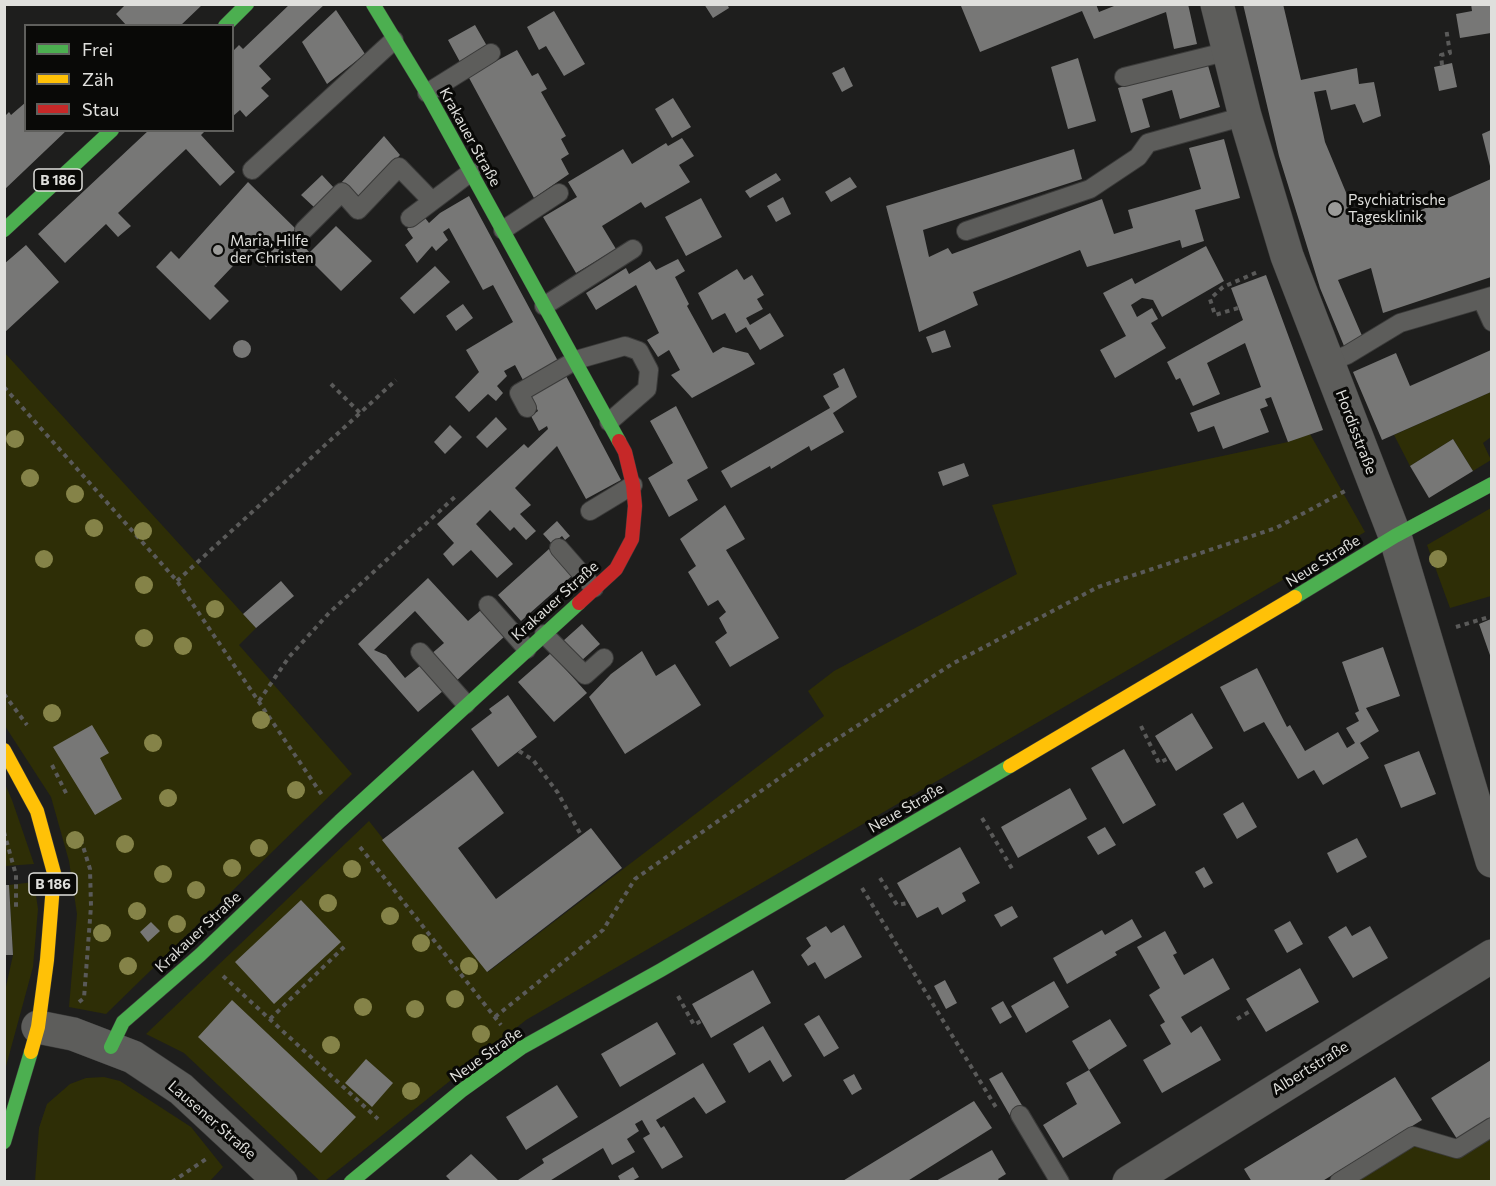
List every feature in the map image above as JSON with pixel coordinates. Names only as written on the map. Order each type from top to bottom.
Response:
[{"type":"street","points":[[227,24],[247,4]]},
{"type":"street","name":"Krakauer Straße","points":[[111,1047],[123,1022],[200,954],[446,722],[616,569],[632,539],[635,507],[633,485],[625,453],[576,360],[427,93],[373,4]]},
{"type":"street","name":"Hordisstraße","points":[[1217,4],[1245,116],[1287,256],[1395,536],[1491,861]]},
{"type":"street","name":"B 186","points":[[4,230],[110,132]]},
{"type":"street","name":"Neue Straße","points":[[351,1182],[461,1091],[521,1048],[641,979],[661,970],[1195,658],[1395,536],[1491,484]]},
{"type":"street","name":"B 186","points":[[4,750],[38,811],[54,873],[47,960],[38,1026],[4,1143]]},
{"type":"street","name":"Albertstraße","points":[[1129,1182],[1491,956]]},
{"type":"street","name":"Lausener Straße","points":[[38,1026],[111,1047],[133,1057],[181,1089],[281,1182]]},
{"type":"lane","points":[[252,170],[394,40]]},
{"type":"lane","points":[[1124,77],[1229,51]]},
{"type":"lane","points":[[427,93],[491,53]]},
{"type":"lane","points":[[966,231],[1090,189],[1138,157],[1148,143],[1245,116]]},
{"type":"lane","points":[[304,230],[342,192],[358,210],[399,167],[432,201]]},
{"type":"lane","points":[[411,218],[471,172]]},
{"type":"lane","points":[[503,230],[559,194]]},
{"type":"lane","points":[[544,306],[633,249]]},
{"type":"lane","points":[[1329,362],[1347,355],[1400,323],[1487,298],[1491,322]]},
{"type":"lane","points":[[527,408],[519,393],[576,360],[625,346],[639,351],[649,370],[647,389],[609,422]]},
{"type":"lane","points":[[590,512],[633,485]]},
{"type":"lane","points":[[559,548],[594,588]]},
{"type":"lane","points":[[488,605],[527,649]]},
{"type":"lane","points":[[544,634],[585,675],[604,658]]},
{"type":"lane","points":[[420,652],[466,705]]},
{"type":"lane","points":[[1020,1115],[1060,1182]]},
{"type":"lane","points":[[1339,1182],[1413,1136],[1456,1149],[1491,1127]]},
{"type":"path","points":[[1442,65],[1441,55],[1450,53],[1446,28]]},
{"type":"path","points":[[1238,308],[1215,315],[1210,299],[1223,287],[1287,256]]},
{"type":"path","points":[[177,581],[396,380]]},
{"type":"path","points":[[331,384],[361,414]]},
{"type":"path","points":[[4,387],[177,581],[340,821],[521,1048]]},
{"type":"path","points":[[495,1017],[603,930],[635,879],[814,754],[952,664],[1098,586],[1276,528],[1373,476]]},
{"type":"path","points":[[259,702],[289,657],[329,613],[457,495]]},
{"type":"path","points":[[1132,694],[1143,731],[1159,763],[1168,759]]},
{"type":"path","points":[[519,752],[533,760],[558,793],[581,835]]},
{"type":"path","points":[[972,788],[984,823],[1014,872]]},
{"type":"path","points":[[4,832],[16,875],[16,915]]},
{"type":"path","points":[[865,851],[897,905],[908,903]]},
{"type":"path","points":[[846,862],[999,1112]]},
{"type":"path","points":[[270,1019],[345,946]]},
{"type":"path","points":[[200,954],[399,1142]]},
{"type":"path","points":[[661,970],[694,1025],[701,1021]]},
{"type":"path","points":[[1237,1019],[1252,1010]]},
{"type":"path","points":[[172,1182],[236,1140]]},
{"type":"shaded area","points":[[4,352],[256,628],[239,645],[352,774],[106,1014],[69,1007],[77,914],[69,861],[51,797],[5,726]]},
{"type":"shaded area","points":[[1491,392],[1491,437],[1483,443],[1491,460],[1473,471],[1453,439],[1410,466],[1394,435]]},
{"type":"shaded area","points":[[1310,434],[1365,532],[526,1020],[325,1181],[320,1181],[184,1053],[146,1034],[369,821],[488,972],[824,716],[808,691],[834,671],[1017,574],[992,505],[1288,442]]},
{"type":"shaded area","points":[[1491,508],[1491,596],[1450,608],[1427,545]]},
{"type":"shaded area","points":[[5,784],[12,800],[34,864],[5,866]]},
{"type":"shaded area","points":[[34,882],[38,909],[33,967],[5,1070],[5,991],[13,955],[9,885]]},
{"type":"shaded area","points":[[104,1077],[120,1081],[191,1127],[223,1167],[210,1181],[35,1181],[39,1128],[47,1104],[70,1084],[86,1078]]},
{"type":"shaded area","points":[[1491,1127],[1491,1181],[1339,1182],[1413,1136],[1456,1149]]},
{"type":"building","points":[[126,4],[203,4],[182,24],[125,24],[116,14]]},
{"type":"building","points":[[290,4],[325,4],[259,66],[271,79],[261,88],[269,96],[246,117],[240,110],[234,115],[234,50],[239,45],[243,49]]},
{"type":"building","points":[[704,4],[727,4],[729,8],[713,18]]},
{"type":"building","points":[[965,4],[1096,4],[1099,12],[1119,4],[1188,4],[1197,44],[1174,49],[1166,12],[1094,39],[1082,11],[980,52],[961,6]]},
{"type":"building","points":[[1243,4],[1283,4],[1301,80],[1357,68],[1359,84],[1374,82],[1381,116],[1363,123],[1355,104],[1331,110],[1326,90],[1314,92],[1325,142],[1360,226],[1421,210],[1491,179],[1491,277],[1383,313],[1371,268],[1338,280],[1363,338],[1344,346],[1320,288],[1279,156]]},
{"type":"building","points":[[1471,4],[1491,4],[1491,33],[1460,38],[1456,14],[1472,11]]},
{"type":"building","points":[[336,10],[365,54],[327,84],[302,42]]},
{"type":"building","points":[[554,11],[585,64],[564,76],[546,46],[539,50],[527,27]]},
{"type":"building","points":[[475,25],[487,46],[460,62],[448,40]]},
{"type":"building","points":[[517,50],[532,76],[538,73],[547,89],[541,92],[566,136],[561,139],[569,154],[561,159],[569,174],[534,198],[468,76]]},
{"type":"building","points":[[1078,58],[1096,121],[1068,129],[1051,67]]},
{"type":"building","points":[[1207,62],[1220,107],[1180,119],[1172,90],[1142,99],[1150,127],[1131,133],[1118,88]]},
{"type":"building","points":[[1452,63],[1457,87],[1439,91],[1434,67]]},
{"type":"building","points":[[844,67],[853,86],[842,92],[832,73]]},
{"type":"building","points":[[673,98],[691,127],[672,138],[655,109]]},
{"type":"building","points":[[24,104],[24,132],[65,132],[4,190],[4,117],[9,112],[11,115]]},
{"type":"building","points":[[1491,130],[1491,170],[1482,134]]},
{"type":"building","points":[[147,132],[204,132],[201,135],[235,172],[220,186],[186,149],[118,213],[131,226],[118,237],[106,224],[65,263],[38,234]]},
{"type":"building","points":[[384,136],[400,155],[358,200],[341,183]]},
{"type":"building","points":[[682,138],[694,156],[679,165],[690,182],[645,208],[641,202],[602,226],[616,249],[576,273],[543,217],[577,197],[568,182],[623,149],[632,164],[666,143],[668,146]]},
{"type":"building","points":[[1224,139],[1240,198],[1195,210],[1204,241],[1182,248],[1180,240],[1087,267],[1080,250],[973,292],[978,305],[919,332],[886,206],[1074,149],[1082,179],[923,230],[929,257],[948,248],[952,254],[1102,199],[1114,234],[1133,228],[1128,210],[1201,189],[1189,148]]},
{"type":"building","points":[[776,173],[781,180],[750,198],[745,191]]},
{"type":"building","points":[[322,175],[335,189],[315,208],[301,195]]},
{"type":"building","points":[[850,177],[857,187],[831,202],[825,192]]},
{"type":"building","name":"Maria, Hilfe der Christen","points":[[248,182],[299,232],[266,267],[249,249],[214,286],[229,301],[210,320],[156,267],[171,251],[179,259]]},
{"type":"building","points":[[469,196],[559,363],[524,382],[515,365],[504,371],[507,376],[497,386],[503,393],[496,401],[488,394],[469,412],[455,397],[479,372],[466,350],[513,322],[493,285],[483,290],[449,228],[443,232],[448,240],[436,251],[432,246],[417,263],[405,245],[413,238],[407,229],[422,214],[429,223],[440,213]]},
{"type":"building","points":[[783,197],[791,214],[776,222],[767,206]]},
{"type":"building","points":[[701,198],[722,237],[686,256],[665,217]]},
{"type":"building","points":[[336,226],[372,261],[341,291],[306,256]]},
{"type":"building","points":[[298,239],[309,252],[301,259],[290,247]]},
{"type":"building","points":[[26,245],[59,282],[4,333],[4,264]]},
{"type":"building","points":[[1206,246],[1224,281],[1162,317],[1153,300],[1142,298],[1131,305],[1137,317],[1152,308],[1158,319],[1151,323],[1166,348],[1115,378],[1100,350],[1126,336],[1103,293],[1132,278],[1135,284]]},
{"type":"building","points":[[678,259],[685,271],[675,277],[689,304],[687,306],[713,353],[723,347],[748,353],[755,364],[692,398],[671,375],[680,370],[669,350],[658,357],[647,340],[659,333],[636,285],[596,310],[586,293],[626,268],[629,274],[650,261],[656,270]]},
{"type":"building","points":[[435,266],[450,282],[414,314],[400,298]]},
{"type":"building","points":[[737,269],[744,280],[752,275],[764,295],[757,299],[763,309],[746,318],[750,325],[770,313],[784,336],[760,350],[746,327],[736,333],[725,313],[712,320],[698,293]]},
{"type":"building","points":[[1266,275],[1323,430],[1288,442],[1271,397],[1265,399],[1268,406],[1260,409],[1269,432],[1223,449],[1214,426],[1198,432],[1190,413],[1261,387],[1245,343],[1207,363],[1220,394],[1193,406],[1180,378],[1176,380],[1167,362],[1243,320],[1231,288]]},
{"type":"building","points":[[463,304],[473,318],[456,331],[446,316]]},
{"type":"building","points":[[945,330],[951,347],[932,353],[926,337]]},
{"type":"building","points":[[238,340],[246,340],[251,345],[249,356],[238,358],[233,353],[233,345]]},
{"type":"building","points":[[1491,350],[1491,392],[1382,440],[1353,372],[1396,353],[1410,386]]},
{"type":"building","points":[[844,368],[857,397],[833,413],[844,432],[811,451],[809,446],[771,469],[770,466],[731,488],[721,471],[830,408],[823,396],[839,387],[833,374]]},
{"type":"building","points":[[565,374],[621,480],[586,499],[557,446],[515,488],[531,505],[520,514],[536,531],[526,540],[514,527],[510,531],[490,510],[476,524],[513,564],[497,578],[471,550],[453,566],[443,554],[454,543],[437,524],[524,444],[528,448],[548,429],[547,426],[539,431],[531,416],[538,411],[529,393]]},
{"type":"building","points":[[676,406],[708,468],[687,480],[698,500],[669,517],[648,478],[673,463],[650,421]]},
{"type":"building","points":[[496,417],[507,429],[487,448],[476,437]]},
{"type":"building","points":[[450,425],[462,437],[445,454],[434,442]]},
{"type":"building","points":[[1453,439],[1473,471],[1429,498],[1410,466]]},
{"type":"building","points":[[964,463],[969,476],[943,486],[938,472]]},
{"type":"building","points":[[725,505],[745,539],[726,550],[779,638],[730,667],[715,642],[727,633],[719,618],[726,612],[718,600],[708,606],[688,572],[696,566],[680,539]]},
{"type":"building","points":[[557,521],[570,536],[565,540],[562,536],[552,544],[543,534]]},
{"type":"building","points":[[549,549],[573,575],[521,621],[498,595]]},
{"type":"building","points":[[428,578],[468,621],[481,610],[505,636],[454,683],[430,655],[444,643],[415,611],[374,650],[386,655],[405,678],[421,665],[443,691],[418,712],[358,644]]},
{"type":"building","points":[[281,581],[294,596],[256,628],[243,614]]},
{"type":"building","points":[[1491,619],[1491,658],[1479,624]]},
{"type":"building","points":[[582,624],[600,644],[581,661],[563,641]]},
{"type":"building","points":[[1383,647],[1400,696],[1366,708],[1379,731],[1360,743],[1369,758],[1323,785],[1314,770],[1298,779],[1264,722],[1244,732],[1220,687],[1257,668],[1287,727],[1290,725],[1305,751],[1338,732],[1347,748],[1355,743],[1346,728],[1359,721],[1355,713],[1359,711],[1342,662]]},
{"type":"building","points":[[642,651],[656,676],[675,664],[701,705],[625,754],[589,697],[611,674]]},
{"type":"building","points":[[551,653],[587,693],[554,722],[518,682]]},
{"type":"building","points":[[508,695],[537,737],[498,767],[471,729],[492,713],[489,709]]},
{"type":"building","points":[[1192,713],[1213,748],[1176,771],[1155,736]]},
{"type":"building","points":[[92,725],[109,753],[100,758],[122,799],[95,815],[53,747]]},
{"type":"building","points":[[1124,749],[1156,805],[1123,824],[1091,768]]},
{"type":"building","points":[[1419,751],[1436,794],[1401,808],[1384,765]]},
{"type":"building","points":[[473,770],[504,813],[458,848],[496,899],[591,828],[622,868],[487,972],[382,840]]},
{"type":"building","points":[[1070,788],[1087,819],[1018,858],[1001,827]]},
{"type":"building","points":[[1243,802],[1257,827],[1237,839],[1223,814]]},
{"type":"building","points":[[1105,827],[1116,845],[1098,855],[1087,837]]},
{"type":"building","points":[[1357,838],[1367,857],[1337,873],[1327,853]]},
{"type":"building","points":[[960,847],[980,883],[962,893],[966,901],[942,915],[938,907],[917,918],[897,883]]},
{"type":"building","points":[[1204,867],[1213,883],[1204,888],[1195,872]]},
{"type":"building","points":[[4,885],[9,885],[13,955],[4,955]]},
{"type":"building","points":[[301,900],[341,942],[274,1004],[235,962]]},
{"type":"building","points":[[1012,906],[1018,917],[1001,927],[994,915]]},
{"type":"building","points":[[1132,919],[1142,937],[1115,952],[1117,955],[1067,984],[1053,958],[1102,930],[1105,935]]},
{"type":"building","points":[[1290,921],[1303,944],[1287,953],[1274,930]]},
{"type":"building","points":[[151,922],[160,931],[148,942],[140,932]]},
{"type":"building","points":[[844,925],[862,957],[825,979],[815,962],[808,966],[801,955],[811,946],[806,938],[826,926],[831,933]]},
{"type":"building","points":[[1346,926],[1352,936],[1370,926],[1388,958],[1353,978],[1328,937]]},
{"type":"building","points":[[1165,931],[1177,953],[1173,955],[1184,975],[1213,958],[1230,989],[1181,1017],[1191,1033],[1201,1026],[1221,1060],[1162,1093],[1143,1060],[1171,1044],[1160,1025],[1165,1022],[1149,995],[1160,988],[1137,947]]},
{"type":"building","points":[[1300,968],[1319,1002],[1266,1032],[1246,999]]},
{"type":"building","points":[[753,970],[771,1003],[711,1038],[692,1004]]},
{"type":"building","points":[[945,980],[957,1003],[946,1009],[934,986]]},
{"type":"building","points":[[1054,981],[1069,1007],[1026,1033],[1011,1006]]},
{"type":"building","points":[[232,1000],[356,1117],[321,1153],[198,1037]]},
{"type":"building","points":[[1003,1001],[1012,1017],[1000,1024],[991,1008]]},
{"type":"building","points":[[819,1015],[839,1048],[824,1057],[804,1024]]},
{"type":"building","points":[[1110,1019],[1127,1046],[1089,1070],[1072,1041]]},
{"type":"building","points":[[657,1022],[676,1054],[620,1087],[601,1054]]},
{"type":"building","points":[[763,1026],[792,1076],[783,1082],[770,1060],[749,1073],[733,1044]]},
{"type":"building","points":[[366,1059],[393,1083],[372,1107],[345,1083]]},
{"type":"building","points":[[1491,1060],[1491,1118],[1457,1139],[1431,1098]]},
{"type":"building","points":[[703,1063],[726,1102],[706,1114],[694,1097],[656,1120],[661,1128],[664,1126],[683,1157],[662,1169],[643,1138],[650,1134],[642,1120],[635,1124],[639,1131],[627,1139],[635,1152],[612,1165],[603,1148],[548,1182],[515,1182],[544,1163],[542,1159]]},
{"type":"building","points":[[1089,1070],[1121,1123],[1063,1158],[1043,1125],[1077,1104],[1066,1083]]},
{"type":"building","points":[[1002,1072],[1026,1112],[1012,1119],[989,1079]]},
{"type":"building","points":[[854,1074],[862,1089],[852,1095],[843,1080]]},
{"type":"building","points":[[1395,1077],[1422,1120],[1321,1182],[1252,1182],[1244,1169]]},
{"type":"building","points":[[557,1085],[578,1117],[526,1150],[506,1117]]},
{"type":"building","points":[[974,1101],[992,1128],[906,1182],[841,1182]]},
{"type":"building","points":[[992,1150],[1006,1174],[998,1179],[1000,1182],[934,1182]]},
{"type":"building","points":[[471,1154],[500,1182],[452,1182],[446,1176]]},
{"type":"building","points":[[633,1167],[639,1177],[630,1182],[621,1182],[618,1176]]},
{"type":"traffic: fast","points":[[227,24],[247,4]]},
{"type":"traffic: fast","points":[[373,4],[427,93],[619,441]]},
{"type":"traffic: fast","points":[[4,230],[110,132]]},
{"type":"traffic: fast","points":[[1295,597],[1395,536],[1492,484]]},
{"type":"traffic: fast","points":[[111,1047],[123,1022],[200,955],[340,821],[579,603]]},
{"type":"traffic: fast","points":[[351,1182],[461,1091],[521,1048],[661,970],[1010,766]]},
{"type":"traffic: fast","points":[[4,1142],[31,1052]]},
{"type":"traffic: slow","points":[[1010,766],[1295,597]]},
{"type":"traffic: slow","points":[[4,750],[37,811],[54,873],[47,960],[38,1027],[31,1052]]},
{"type":"traffic: jam","points":[[579,603],[616,569],[632,539],[635,506],[633,485],[625,452],[619,441]]},
{"type":"place","name":"Psychiatrische Tagesklinik","points":[[1335,209]]},
{"type":"place","name":"Maria, Hilfe der Christen","points":[[218,250]]}]
